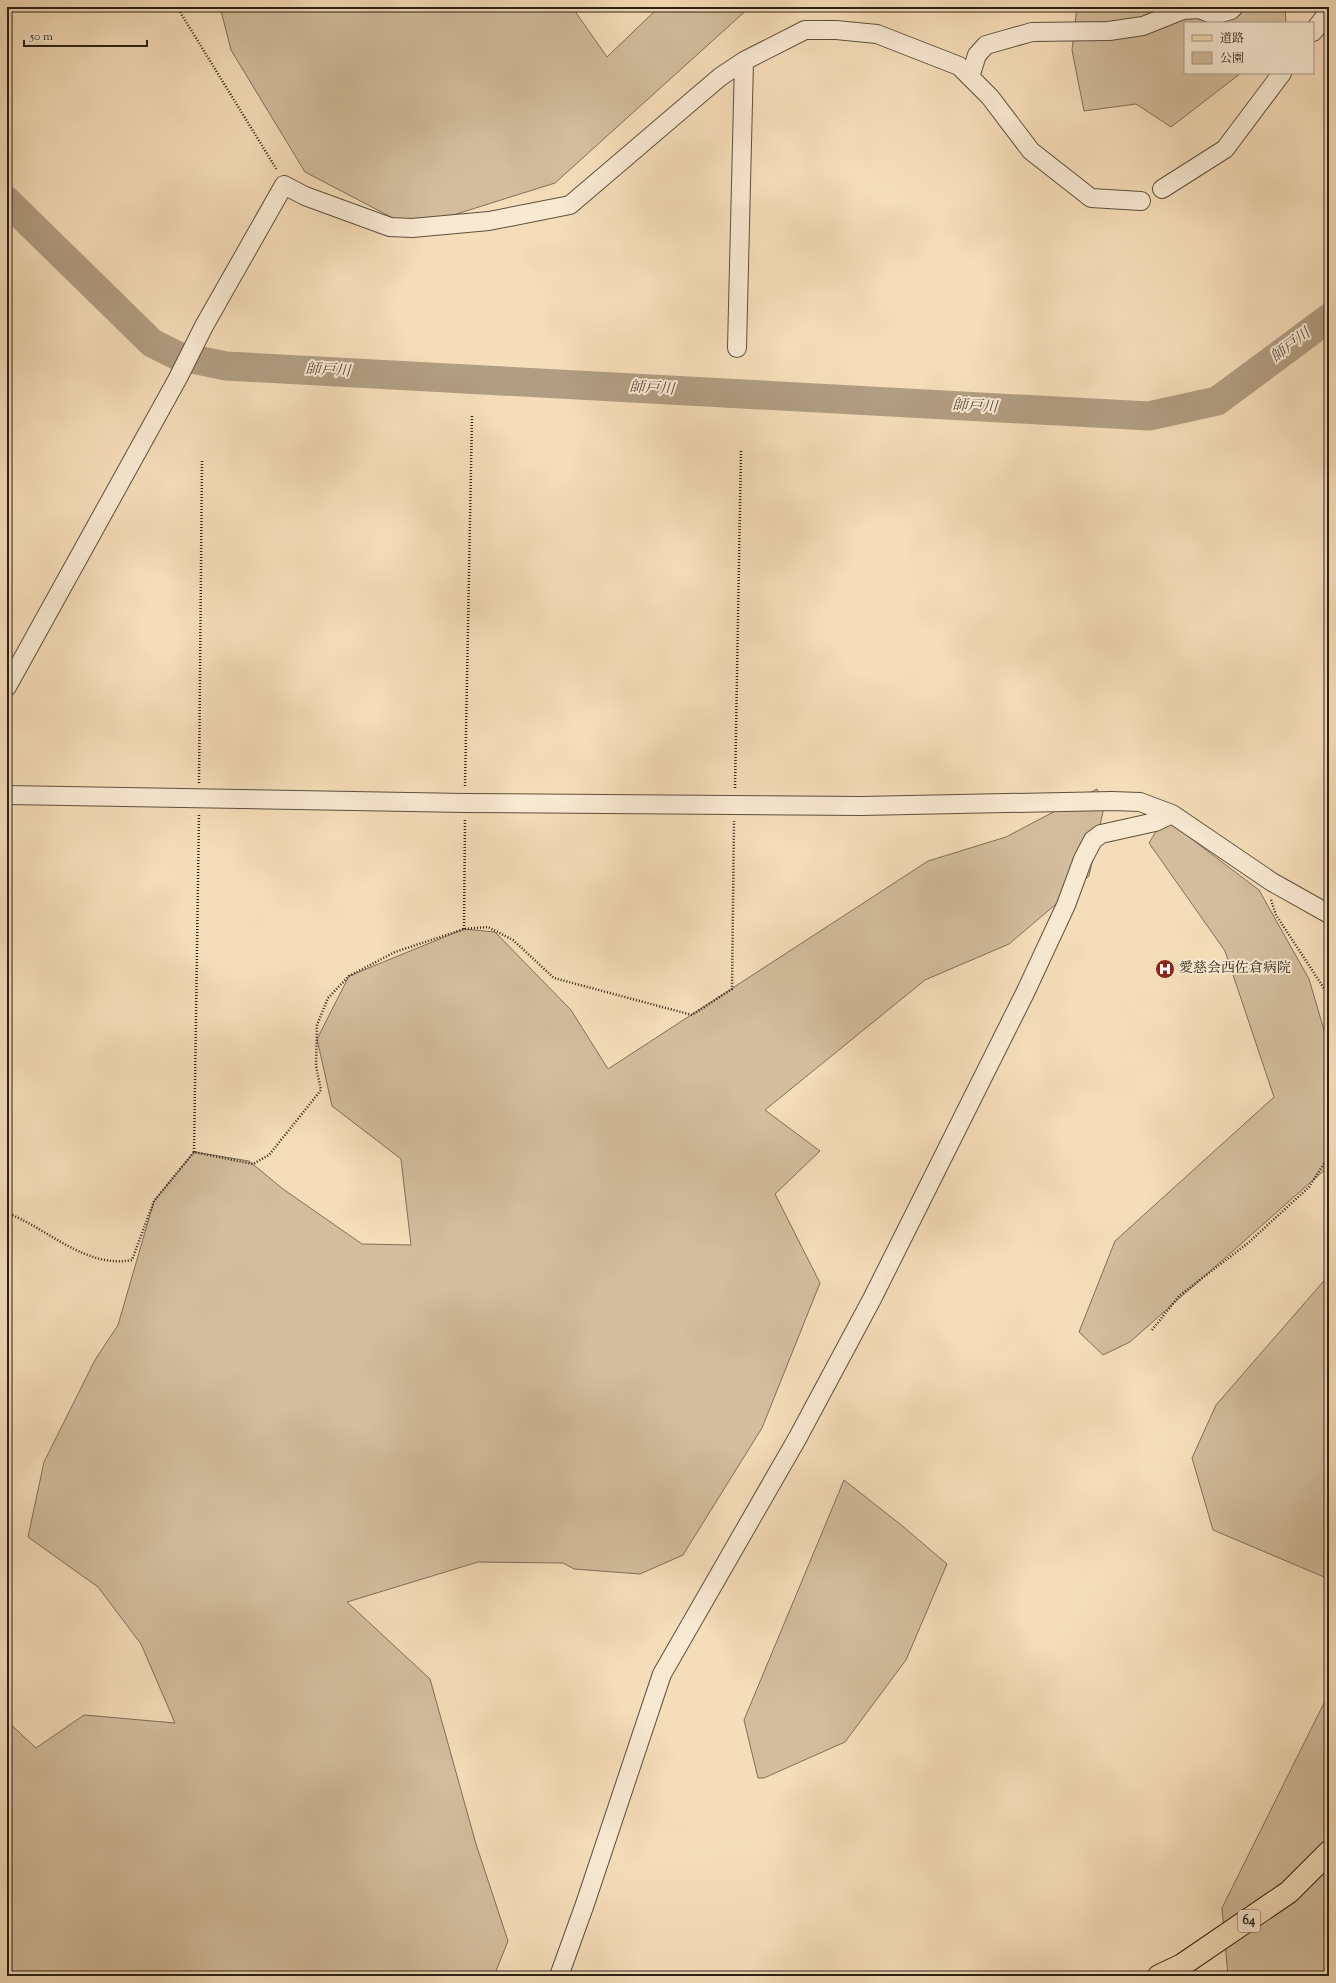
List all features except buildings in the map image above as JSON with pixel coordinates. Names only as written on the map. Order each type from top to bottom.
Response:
[{"type":"main road","name":"64","points":[[1159,1976],[1182,1965],[1289,1892],[1329,1852]]},
{"type":"street","points":[[970,77],[977,55],[986,45],[1032,32],[1108,31],[1143,26],[1183,10],[1199,9],[1214,15],[1231,10],[1234,7]]},
{"type":"street","points":[[1314,31],[1329,11]]},
{"type":"street","points":[[7,687],[178,378],[204,326],[284,185],[305,196],[390,227],[412,228],[489,221],[570,205],[720,77],[744,61],[805,30],[836,30],[877,34],[959,66],[990,97],[1031,151],[1091,198],[1141,201]]},
{"type":"street","points":[[737,348],[744,61]]},
{"type":"street","points":[[1162,189],[1226,149],[1281,74]]},
{"type":"street","points":[[7,795],[465,803],[861,806],[1112,801],[1140,802],[1172,814],[1272,882],[1329,914]]},
{"type":"street","points":[[559,1976],[585,1904],[662,1674],[797,1439],[872,1299],[1025,994],[1066,905],[1089,846],[1093,840],[1101,834],[1154,822],[1172,814]]},
{"type":"path","points":[[177,7],[277,170],[284,185]]},
{"type":"path","points":[[464,929],[472,415]]},
{"type":"path","points":[[7,1213],[85,1254],[119,1262],[132,1260],[154,1201],[194,1152],[253,1164],[269,1155],[321,1090],[316,1066],[317,1025],[328,998],[349,976],[395,952],[464,929],[488,927],[513,940],[554,978],[692,1015],[732,989],[734,805],[742,450]]},
{"type":"path","points":[[1272,882],[1271,902],[1276,915],[1329,996]]},
{"type":"path","points":[[1152,1330],[1179,1296],[1248,1243],[1309,1188],[1329,1156]]},
{"type":"green space","points":[[220,7],[572,7],[607,57],[659,7],[750,7],[555,183],[412,228],[305,172],[231,50]]},
{"type":"green space","points":[[1077,7],[1285,7],[1286,22],[1184,22],[1184,74],[1240,74],[1171,127],[1136,104],[1084,111],[1072,50]]},
{"type":"green space","points":[[1097,789],[1104,807],[1089,876],[1009,944],[925,980],[765,1110],[820,1151],[775,1194],[820,1283],[762,1428],[683,1555],[640,1574],[574,1569],[563,1563],[478,1562],[347,1602],[430,1679],[476,1844],[508,1941],[494,1976],[7,1976],[7,1721],[36,1748],[84,1715],[175,1723],[141,1644],[98,1587],[28,1537],[44,1462],[95,1360],[118,1325],[154,1201],[194,1152],[249,1161],[283,1189],[362,1244],[411,1245],[401,1159],[332,1106],[317,1039],[349,976],[464,929],[495,932],[571,1010],[608,1069],[928,861],[1006,837]]},
{"type":"green space","points":[[1164,818],[1259,890],[1309,979],[1329,1047],[1329,1166],[1130,1342],[1103,1355],[1079,1332],[1115,1241],[1274,1097],[1225,951],[1149,843]]},
{"type":"green space","points":[[1329,1275],[1329,1572],[1324,1577],[1213,1530],[1192,1458],[1216,1405]]},
{"type":"green space","points":[[844,1480],[900,1524],[947,1564],[906,1660],[845,1742],[764,1778],[758,1778],[744,1720]]},
{"type":"green space","points":[[1329,1693],[1329,1976],[1228,1976],[1222,1908]]},
{"type":"waterway","name":"師戸川","points":[[7,201],[152,343],[178,356],[226,366],[1149,416],[1217,401],[1329,318]]},
{"type":"place","name":"愛慈会西佐倉病院","points":[[1165,969]]}]
